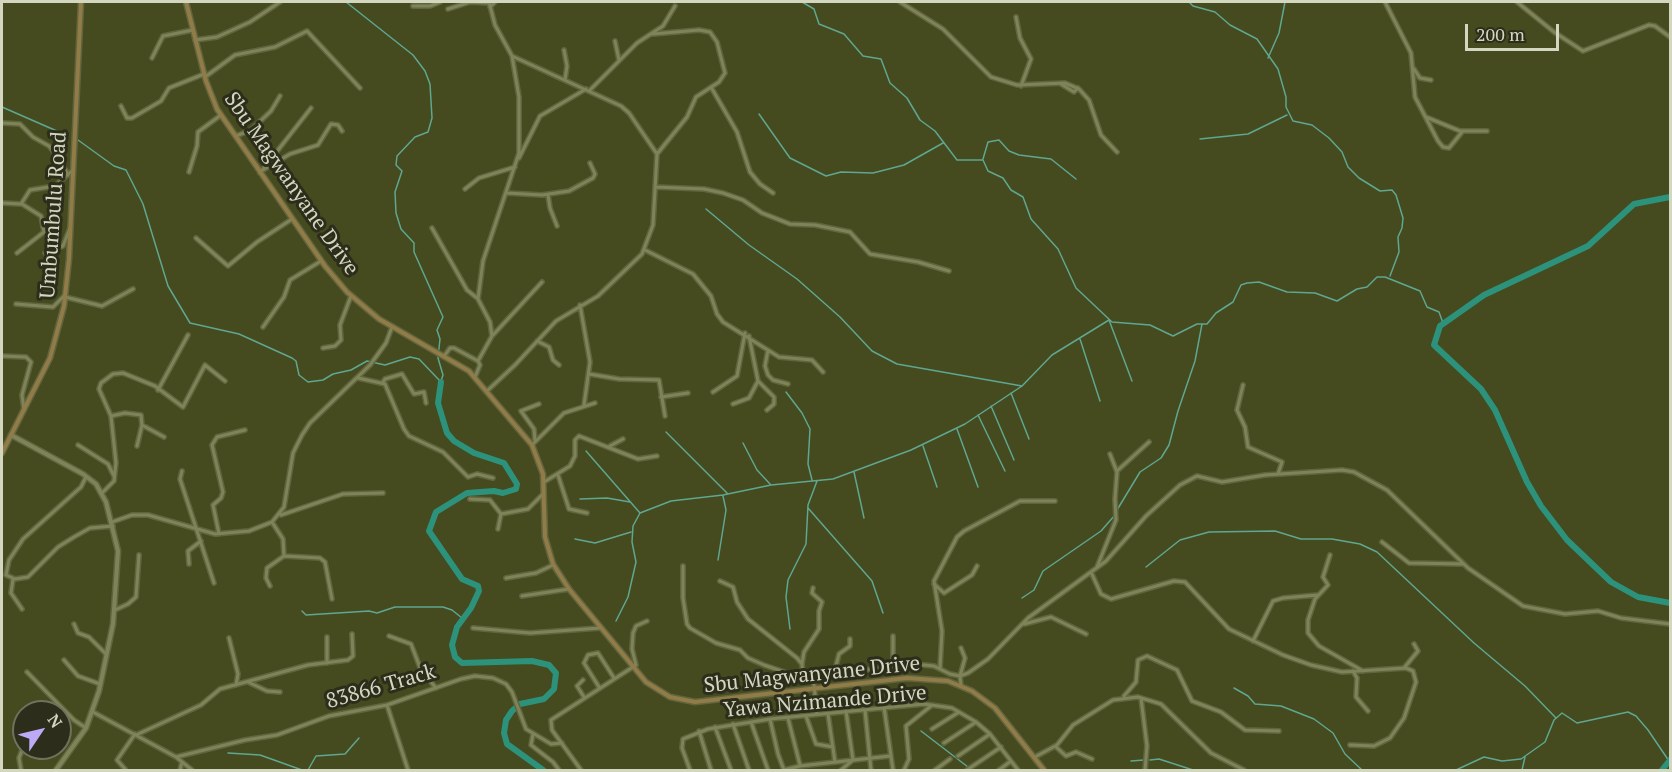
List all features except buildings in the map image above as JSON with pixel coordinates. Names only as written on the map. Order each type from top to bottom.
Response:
[{"type":"main road","name":"Umbumbulu Road","points":[[2,453],[50,358],[65,296],[81,2]]},
{"type":"main road","name":"Sbu Magwanyane Drive","points":[[186,2],[205,76],[220,115],[262,171],[321,261],[351,296],[392,327],[444,354],[475,377],[534,443],[540,459],[544,482],[545,537],[553,564],[569,589],[632,667],[657,690],[687,701],[907,678],[933,678],[961,686],[980,696],[995,708],[1044,771]]},
{"type":"street","points":[[195,40],[217,37],[250,22],[280,2]]},
{"type":"street","points":[[413,6],[430,6],[441,2]]},
{"type":"street","points":[[452,2],[459,4],[495,2]]},
{"type":"street","points":[[900,2],[943,29],[992,77],[1021,86],[1059,83],[1078,88],[1087,96],[1101,135],[1118,153]]},
{"type":"street","points":[[1385,2],[1408,48],[1413,67],[1415,97],[1425,116],[1445,148],[1455,143],[1462,132]]},
{"type":"street","points":[[1517,2],[1554,32],[1583,51],[1649,25],[1655,26],[1671,37]]},
{"type":"street","points":[[448,9],[459,4]]},
{"type":"street","points":[[489,4],[512,56],[519,97],[518,160]]},
{"type":"street","points":[[478,299],[486,248],[518,160],[540,116],[588,90],[639,41],[663,26],[675,6]]},
{"type":"street","points":[[1016,16],[1020,38],[1031,59],[1021,86]]},
{"type":"street","points":[[152,58],[163,36],[193,30]]},
{"type":"street","points":[[488,391],[556,321],[610,286],[645,250],[652,229],[657,154],[687,117],[696,97],[721,80],[725,73],[717,42],[712,34],[699,30],[653,34]]},
{"type":"street","points":[[121,106],[127,118],[132,118],[160,101],[169,88],[205,76],[235,55],[275,47],[307,31],[360,88]]},
{"type":"street","points":[[615,41],[620,60]]},
{"type":"street","points":[[564,50],[567,66],[565,80]]},
{"type":"street","points":[[512,56],[625,109],[657,154]]},
{"type":"street","points":[[1413,67],[1420,78],[1431,80]]},
{"type":"street","points":[[711,87],[737,132],[750,172],[756,181],[773,193]]},
{"type":"street","points":[[235,136],[251,130],[271,111],[280,96]]},
{"type":"street","points":[[262,171],[311,108]]},
{"type":"street","points":[[189,172],[197,146],[198,132],[220,115]]},
{"type":"street","points":[[1425,116],[1462,132],[1487,131]]},
{"type":"street","points":[[2,123],[20,124],[49,146],[57,154],[68,175]]},
{"type":"street","points":[[262,171],[290,154],[318,145],[332,124],[339,126],[342,130]]},
{"type":"street","points":[[507,193],[548,195],[569,191],[592,180],[595,174],[590,163]]},
{"type":"street","points":[[465,189],[479,178],[516,167]]},
{"type":"street","points":[[22,204],[30,190],[55,186],[73,170]]},
{"type":"street","points":[[655,188],[704,189],[723,193],[743,200],[758,210],[790,224],[815,225],[850,232],[864,251],[870,254],[918,262],[949,271]]},
{"type":"street","points":[[548,195],[549,208],[557,226]]},
{"type":"street","points":[[2,203],[22,204],[41,216],[44,232],[17,254]]},
{"type":"street","points":[[196,238],[228,266],[250,247],[292,219]]},
{"type":"street","points":[[45,254],[63,246],[70,226]]},
{"type":"street","points":[[432,228],[467,290],[478,299],[490,322],[492,336]]},
{"type":"street","points":[[645,250],[690,272],[711,296],[721,320],[785,359],[815,361],[823,372]]},
{"type":"street","points":[[263,327],[284,297],[290,280],[321,261]]},
{"type":"street","points":[[475,377],[478,361],[492,336],[542,282]]},
{"type":"street","points":[[16,304],[53,307],[65,296],[79,302],[106,306],[133,289]]},
{"type":"street","points":[[323,348],[335,346],[341,340],[340,326],[351,296]]},
{"type":"street","points":[[580,305],[589,355],[585,405]]},
{"type":"street","points":[[280,515],[288,493],[293,453],[302,435],[310,423],[358,378],[386,343],[392,327]]},
{"type":"street","points":[[713,392],[737,376],[745,333]]},
{"type":"street","points":[[158,390],[188,334]]},
{"type":"street","points":[[749,336],[758,381],[774,397],[774,405],[767,410]]},
{"type":"street","points":[[537,341],[549,347],[553,359],[559,365]]},
{"type":"street","points":[[444,354],[450,348],[454,348],[478,361]]},
{"type":"street","points":[[768,350],[765,366],[768,375],[773,380],[788,384]]},
{"type":"street","points":[[2,356],[26,357],[31,362],[22,395],[24,410]]},
{"type":"street","points":[[102,493],[114,479],[116,463],[111,416],[99,389],[101,383],[113,374],[123,373],[152,384],[183,406],[205,365],[225,381]]},
{"type":"street","points":[[358,378],[383,382],[385,379],[402,374],[414,394],[424,393],[426,404]]},
{"type":"street","points":[[589,374],[619,379],[657,380],[661,385],[665,416]]},
{"type":"street","points":[[733,404],[749,398],[758,381]]},
{"type":"street","points":[[383,382],[404,429],[409,435],[443,452],[468,477],[477,474],[493,478]]},
{"type":"street","points":[[1243,385],[1237,410],[1245,427],[1248,447],[1282,462],[1278,474]]},
{"type":"street","points":[[661,397],[688,393]]},
{"type":"street","points":[[534,443],[562,414],[595,403]]},
{"type":"street","points":[[534,443],[534,429],[521,411],[539,404]]},
{"type":"street","points":[[111,416],[125,412],[140,415],[143,418],[137,446]]},
{"type":"street","points":[[142,425],[164,437]]},
{"type":"street","points":[[219,534],[213,507],[223,492],[212,445],[218,437],[245,430]]},
{"type":"street","points":[[11,435],[86,476],[102,493],[112,524],[119,566],[108,655],[93,712],[86,728],[56,771]]},
{"type":"street","points":[[544,482],[558,475],[572,463],[577,437],[609,446],[638,459],[657,456]]},
{"type":"street","points":[[609,446],[623,439]]},
{"type":"street","points":[[1117,471],[1149,441]]},
{"type":"street","points":[[78,446],[108,464],[114,479]]},
{"type":"street","points":[[1096,569],[1116,520],[1117,471],[1110,454]]},
{"type":"street","points":[[683,566],[683,598],[688,626],[716,643],[740,650],[753,661],[773,669],[813,676],[920,664],[940,668],[950,674],[960,676],[988,659],[1022,624],[1114,554],[1146,516],[1184,482],[1197,476],[1222,482],[1278,474],[1346,470],[1394,495],[1464,564],[1499,591],[1534,610],[1565,614],[1598,611],[1621,618],[1671,624]]},
{"type":"street","points":[[182,471],[181,480],[214,583]]},
{"type":"street","points":[[558,475],[569,509],[586,513]]},
{"type":"street","points":[[86,476],[81,487],[28,534],[15,549],[6,575],[13,579],[31,575],[58,547],[82,532],[112,524],[132,515],[148,515],[198,531],[219,534],[249,531],[272,522],[280,515],[344,494],[383,493]]},
{"type":"street","points":[[501,514],[528,509],[544,494]]},
{"type":"street","points":[[471,499],[490,500],[501,514],[498,529]]},
{"type":"street","points":[[940,668],[942,631],[934,584],[935,574],[949,556],[957,537],[1020,501],[1055,501]]},
{"type":"street","points":[[272,522],[283,539],[284,556]]},
{"type":"street","points":[[189,564],[188,551],[201,541]]},
{"type":"street","points":[[1382,542],[1409,563],[1464,564]]},
{"type":"street","points":[[115,610],[132,602],[136,597],[139,555]]},
{"type":"street","points":[[1330,555],[1323,577],[1328,585],[1318,596],[1308,620],[1310,636],[1319,646],[1363,671]]},
{"type":"street","points":[[270,586],[266,578],[267,568],[284,556],[323,560],[332,599]]},
{"type":"street","points":[[506,578],[536,573],[553,564]]},
{"type":"street","points":[[934,584],[944,593],[972,575],[977,566]]},
{"type":"street","points":[[1091,572],[1101,594],[1111,599],[1174,581],[1185,582],[1227,627],[1253,641],[1311,665],[1339,672],[1404,668],[1413,671],[1416,679],[1400,725],[1389,738],[1380,744],[1359,747],[1350,745]]},
{"type":"street","points":[[13,579],[11,593],[22,609]]},
{"type":"street","points":[[720,581],[733,587],[737,602],[748,619],[768,632],[802,664]]},
{"type":"street","points":[[803,676],[804,652],[819,629],[822,602],[812,593],[813,588]]},
{"type":"street","points":[[522,596],[569,589]]},
{"type":"street","points":[[1253,641],[1274,601],[1283,598],[1318,596]]},
{"type":"street","points":[[1022,624],[1051,617],[1086,634]]},
{"type":"street","points":[[581,771],[550,726],[551,720],[636,663],[632,649],[635,628],[646,621]]},
{"type":"street","points":[[74,624],[78,633],[89,637],[108,655]]},
{"type":"street","points":[[473,628],[530,633],[601,628]]},
{"type":"street","points":[[125,769],[117,760],[135,734],[201,705],[217,691],[308,665],[353,657],[352,634]]},
{"type":"street","points":[[389,636],[411,644],[421,670],[436,688]]},
{"type":"street","points":[[893,636],[893,666]]},
{"type":"street","points":[[327,637],[327,663]]},
{"type":"street","points":[[229,638],[238,674],[236,685]]},
{"type":"street","points":[[834,674],[838,655],[850,645],[850,639]]},
{"type":"street","points":[[1404,668],[1418,651],[1414,644]]},
{"type":"street","points":[[961,648],[965,657],[960,676],[961,686]]},
{"type":"street","points":[[600,687],[584,663],[588,655],[597,653],[614,678]]},
{"type":"street","points":[[1123,697],[1136,682],[1139,659],[1147,656],[1177,670],[1192,701],[1221,712],[1245,729],[1279,731]]},
{"type":"street","points":[[64,660],[78,676],[100,684]]},
{"type":"street","points":[[1353,671],[1357,678],[1357,700],[1368,711]]},
{"type":"street","points":[[27,672],[74,720],[86,728]]},
{"type":"street","points":[[813,676],[817,714]]},
{"type":"street","name":"83866 Track","points":[[176,757],[235,742],[277,735],[333,715],[387,705],[467,677],[488,677],[509,686],[524,726],[533,734],[531,746],[553,762],[559,771]]},
{"type":"street","points":[[583,680],[577,686],[584,697]]},
{"type":"street","points":[[248,682],[267,691],[280,692]]},
{"type":"street","points":[[1033,758],[1055,746],[1073,725],[1113,700],[1123,697],[1141,698],[1153,700],[1167,708],[1210,753],[1244,771]]},
{"type":"street","points":[[1141,698],[1144,704],[1147,746],[1145,771]]},
{"type":"street","points":[[387,705],[408,771]]},
{"type":"street","points":[[904,771],[909,759],[906,726],[933,705]]},
{"type":"street","name":"Yawa Nzimande Drive","points":[[690,771],[682,748],[683,739],[699,731],[770,719],[884,707],[933,705],[960,712],[976,722],[990,734],[1018,771]]},
{"type":"street","points":[[884,707],[893,771]]},
{"type":"street","points":[[864,709],[871,771]]},
{"type":"street","points":[[846,711],[853,760]]},
{"type":"street","points":[[93,712],[176,757],[192,771]]},
{"type":"street","points":[[932,729],[960,712]]},
{"type":"street","points":[[828,714],[835,762]]},
{"type":"street","points":[[807,716],[816,744],[833,747]]},
{"type":"street","points":[[788,718],[800,766]]},
{"type":"street","points":[[770,719],[784,770],[814,764],[890,756]]},
{"type":"street","points":[[751,722],[768,771]]},
{"type":"street","points":[[944,743],[976,722]]},
{"type":"street","points":[[733,724],[749,771]]},
{"type":"street","points":[[715,727],[730,771]]},
{"type":"street","points":[[699,731],[711,771]]},
{"type":"street","points":[[533,734],[551,744],[562,743]]},
{"type":"street","points":[[958,756],[990,734]]},
{"type":"street","points":[[1055,746],[1066,756],[1076,752],[1092,759]]},
{"type":"street","points":[[967,771],[1001,747]]},
{"type":"street","points":[[935,771],[950,759]]},
{"type":"street","points":[[841,771],[853,760]]},
{"type":"street","points":[[999,771],[1011,761]]},
{"type":"street","points":[[181,770],[182,762]]},
{"type":"street","points":[[810,771],[814,764]]},
{"type":"waterway","points":[[346,2],[413,55],[425,71],[430,84],[432,118],[428,132],[415,137],[397,156],[396,165],[402,171],[395,192],[396,213],[401,229],[414,243],[414,252],[443,317],[437,330],[440,339],[438,358],[443,375],[441,381]]},
{"type":"waterway","points":[[802,2],[814,9],[819,24],[844,34],[863,56],[881,59],[890,83],[907,98],[920,120],[935,131],[957,160],[983,160],[988,171],[1003,178],[1011,190],[1023,197],[1031,219],[1058,249],[1076,288],[1112,322],[1150,325],[1173,336],[1197,324],[1207,324],[1216,313],[1233,302],[1241,285],[1247,283],[1259,282],[1287,292],[1315,293],[1337,301],[1357,289],[1367,287],[1377,277],[1385,277],[1420,291],[1427,307],[1439,312],[1443,323]]},
{"type":"waterway","points":[[1189,2],[1193,6],[1215,12],[1230,25],[1257,39],[1278,69],[1286,97],[1286,107],[1293,121],[1312,125],[1342,152],[1348,167],[1359,178],[1380,191],[1392,190],[1396,195],[1403,218],[1398,237],[1399,252],[1390,276]]},
{"type":"waterway","points":[[1268,58],[1279,33],[1285,2]]},
{"type":"waterway","points":[[2,107],[66,135]]},
{"type":"waterway","points":[[759,114],[790,158],[826,176],[841,172],[873,173],[904,165],[943,143]]},
{"type":"waterway","points":[[1200,139],[1248,134],[1287,115]]},
{"type":"waterway","points":[[78,140],[114,166],[126,170],[143,204],[168,286],[190,323],[239,334],[292,358],[296,361],[299,375],[308,382],[323,380],[333,374],[351,370],[367,361],[385,365],[410,357],[419,359],[441,382]]},
{"type":"waterway","points":[[983,159],[988,142],[999,140],[1009,151],[1019,155],[1051,159],[1076,179]]},
{"type":"waterway","points":[[1670,197],[1634,204],[1588,246],[1484,295],[1440,326],[1434,345],[1481,389],[1495,410],[1527,482],[1541,506],[1567,540],[1611,582],[1638,597],[1670,603]]},
{"type":"waterway","points":[[706,209],[749,245],[797,279],[840,317],[872,351],[897,364],[1022,386]]},
{"type":"waterway","points":[[616,621],[628,597],[636,562],[632,542],[633,526],[640,513],[671,501],[723,495],[771,485],[833,479],[911,450],[965,424],[1022,386],[1052,355],[1109,320],[1132,381]]},
{"type":"waterway","points":[[1117,510],[1140,472],[1161,458],[1169,445],[1195,361],[1202,324]]},
{"type":"waterway","points":[[1080,339],[1100,401]]},
{"type":"waterway","points":[[441,382],[438,403],[447,433],[454,441],[474,453],[504,463],[517,484],[516,489],[503,493],[494,491],[467,493],[436,512],[429,531],[462,579],[478,586],[479,591],[471,608],[457,627],[452,645],[455,657],[462,663],[532,661],[549,665],[556,673],[554,689],[544,699],[520,704],[512,711],[506,720],[504,733],[507,744],[543,770]]},
{"type":"waterway","points":[[786,392],[802,413],[810,429],[808,464],[812,480]]},
{"type":"waterway","points":[[1011,393],[1029,439]]},
{"type":"waterway","points":[[991,406],[1014,460]]},
{"type":"waterway","points":[[978,415],[1005,471]]},
{"type":"waterway","points":[[957,429],[978,487]]},
{"type":"waterway","points":[[666,432],[727,493]]},
{"type":"waterway","points":[[743,443],[757,470],[770,484]]},
{"type":"waterway","points":[[923,446],[937,487]]},
{"type":"waterway","points":[[586,451],[640,513]]},
{"type":"waterway","points":[[854,472],[864,518]]},
{"type":"waterway","points":[[790,629],[786,597],[788,580],[806,544],[808,505],[817,481]]},
{"type":"waterway","points":[[718,560],[726,510],[723,496]]},
{"type":"waterway","points":[[580,499],[607,498],[630,502]]},
{"type":"waterway","points":[[808,508],[872,581],[883,613]]},
{"type":"waterway","points":[[1022,598],[1034,590],[1043,571],[1101,531],[1115,515]]},
{"type":"waterway","points":[[1146,567],[1180,540],[1209,532],[1275,531],[1301,539],[1332,539],[1360,544],[1377,552],[1474,643],[1525,686],[1556,718]]},
{"type":"waterway","points":[[575,539],[595,543],[631,532]]},
{"type":"waterway","points":[[302,611],[306,615],[369,611],[377,613],[395,607],[443,607],[452,610],[462,618]]},
{"type":"waterway","points":[[1234,688],[1248,696],[1255,704],[1281,706],[1314,719],[1333,733],[1345,754],[1362,770]]},
{"type":"waterway","points":[[1456,770],[1484,757],[1502,761],[1521,759],[1545,742],[1554,720],[1562,713],[1577,723],[1628,712],[1636,716],[1648,730],[1669,761]]},
{"type":"waterway","points":[[921,731],[968,767]]},
{"type":"waterway","points":[[308,770],[316,756],[345,754],[359,738]]},
{"type":"waterway","points":[[228,753],[260,755],[302,770]]},
{"type":"waterway","points":[[1522,770],[1525,757]]},
{"type":"waterway","points":[[1150,760],[1159,759],[1193,770]]},
{"type":"waterway","points":[[1131,761],[1144,760]]},
{"type":"waterway","points":[[1662,770],[1670,760]]}]
